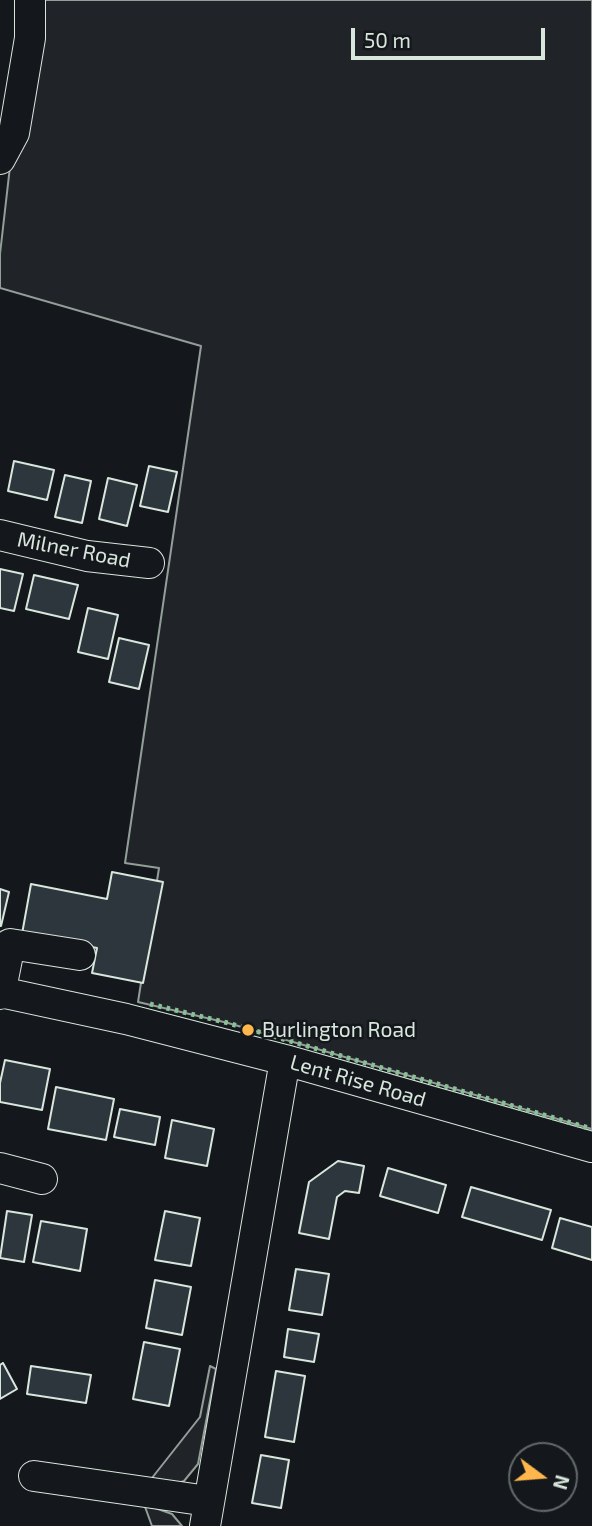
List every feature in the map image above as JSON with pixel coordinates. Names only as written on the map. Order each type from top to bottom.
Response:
[{"type":"street","points":[[0,159],[14,133],[30,38],[30,0]]},
{"type":"street","name":"Milner Road","points":[[0,535],[88,556],[149,563]]},
{"type":"street","points":[[0,993],[10,944],[80,955]]},
{"type":"street","name":"Lent Rise Road","points":[[0,993],[126,1019],[285,1060],[592,1147]]},
{"type":"street","points":[[34,1476],[207,1514],[285,1060]]},
{"type":"street","points":[[0,1168],[42,1179]]},
{"type":"shaded area","points":[[29,0],[592,0],[592,1129],[228,1023],[138,1002],[159,868],[125,863],[201,346],[0,288],[0,254]]},
{"type":"shaded area","points":[[210,1366],[216,1369],[198,1464],[184,1481],[170,1486],[148,1483],[200,1417]]},
{"type":"shaded area","points":[[144,1504],[172,1514],[182,1526],[152,1526]]},
{"type":"building","points":[[14,461],[54,470],[47,500],[8,491]]},
{"type":"building","points":[[149,466],[177,472],[168,512],[140,506]]},
{"type":"building","points":[[65,475],[91,481],[82,523],[55,517]]},
{"type":"building","points":[[108,478],[137,485],[127,526],[99,519]]},
{"type":"building","points":[[0,569],[23,574],[14,611],[0,608]]},
{"type":"building","points":[[34,575],[78,585],[69,619],[26,609]]},
{"type":"building","points":[[88,608],[118,615],[108,659],[78,652]]},
{"type":"building","points":[[119,638],[149,645],[139,689],[109,682]]},
{"type":"building","points":[[112,872],[163,882],[143,983],[92,973],[97,948],[22,934],[31,884],[107,899]]},
{"type":"building","points":[[0,889],[9,892],[1,926],[0,926]]},
{"type":"building","points":[[5,1060],[50,1069],[42,1110],[0,1102],[0,1083]]},
{"type":"building","points":[[56,1087],[114,1099],[106,1140],[48,1129]]},
{"type":"building","points":[[120,1109],[160,1117],[155,1145],[114,1137]]},
{"type":"building","points":[[172,1120],[214,1129],[207,1166],[165,1158]]},
{"type":"building","points":[[338,1161],[364,1166],[359,1193],[345,1191],[337,1197],[329,1239],[299,1233],[309,1182]]},
{"type":"building","points":[[388,1168],[446,1185],[438,1213],[380,1196]]},
{"type":"building","points":[[471,1187],[551,1210],[542,1240],[462,1217]]},
{"type":"building","points":[[7,1211],[32,1215],[24,1262],[0,1258]]},
{"type":"building","points":[[165,1211],[200,1218],[191,1266],[155,1260]]},
{"type":"building","points":[[560,1218],[592,1227],[592,1260],[552,1248]]},
{"type":"building","points":[[41,1221],[87,1229],[80,1271],[33,1262]]},
{"type":"building","points":[[296,1269],[329,1274],[322,1315],[289,1310]]},
{"type":"building","points":[[155,1280],[191,1287],[182,1335],[146,1328]]},
{"type":"building","points":[[288,1329],[319,1334],[314,1362],[284,1357]]},
{"type":"building","points":[[144,1342],[180,1349],[169,1406],[133,1399]]},
{"type":"building","points":[[3,1363],[17,1389],[0,1399],[0,1365]]},
{"type":"building","points":[[31,1366],[91,1375],[86,1403],[27,1394]]},
{"type":"building","points":[[276,1371],[305,1376],[294,1442],[265,1437]]},
{"type":"building","points":[[261,1455],[289,1460],[281,1508],[252,1503]]},
{"type":"hedge","points":[[150,1004],[228,1023],[592,1129]]},
{"type":"place","name":"Burlington Road","points":[[248,1030]]}]
